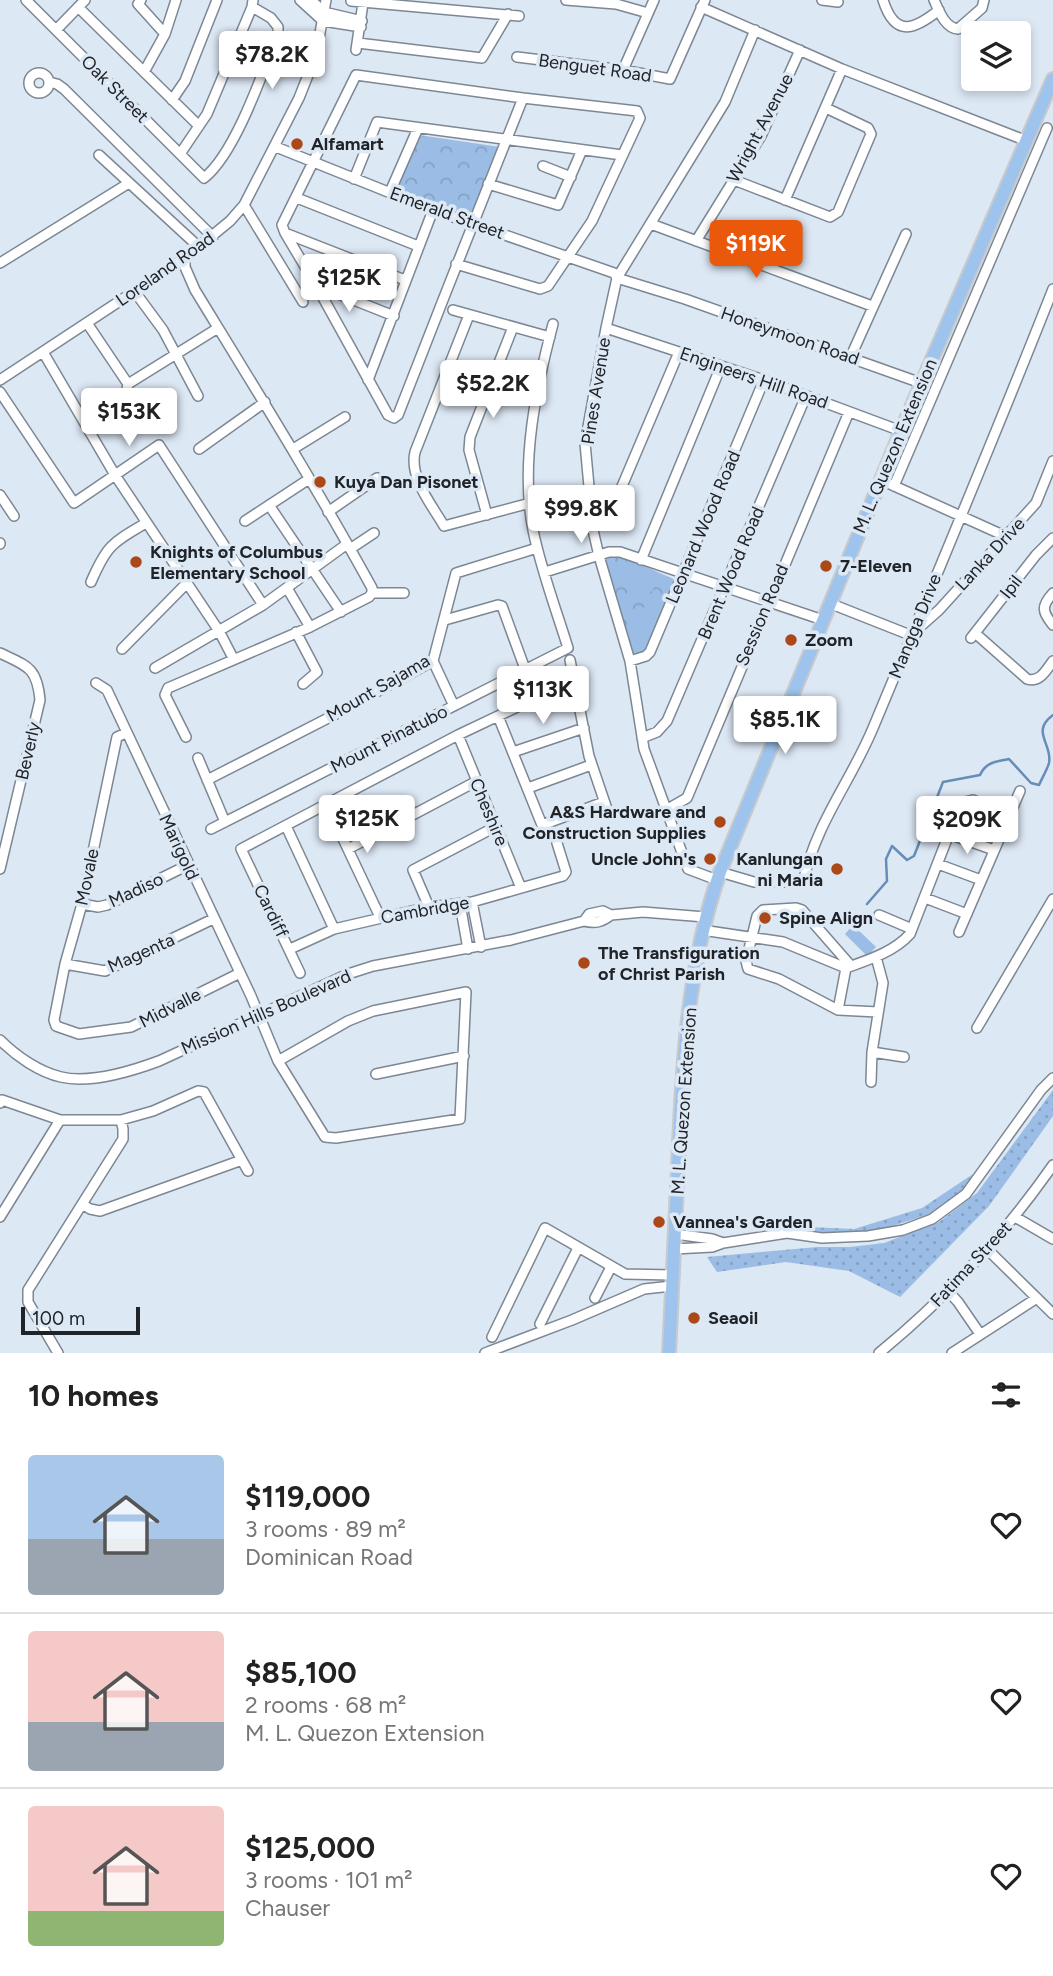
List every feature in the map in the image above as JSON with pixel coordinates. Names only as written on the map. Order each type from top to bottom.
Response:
[{"type":"main road","name":"M. L. Quezon Extension","points":[[669,1353],[681,1090],[692,990],[703,924],[718,876],[921,383],[1027,141],[1045,127],[1053,79]]},
{"type":"street","points":[[141,0],[138,4],[165,34]]},
{"type":"street","points":[[144,72],[165,34],[176,0]]},
{"type":"street","points":[[172,100],[185,81],[216,0]]},
{"type":"street","points":[[300,0],[323,17],[362,24]]},
{"type":"street","points":[[311,0],[323,17]]},
{"type":"street","name":"Loreland Road","points":[[0,380],[200,248],[244,205],[276,147],[317,55],[326,0]]},
{"type":"street","points":[[566,0],[616,4],[648,13]]},
{"type":"street","points":[[623,70],[654,0]]},
{"type":"street","points":[[822,0],[838,2]]},
{"type":"street","points":[[883,0],[888,14],[896,24],[908,28],[921,24],[939,10]]},
{"type":"street","points":[[934,0],[951,29],[958,29],[982,8],[984,1]]},
{"type":"street","points":[[351,1],[519,16]]},
{"type":"street","name":"Oak Street","points":[[32,2],[56,30],[204,178],[213,171],[252,102],[278,33],[278,27],[271,18],[252,3]]},
{"type":"street","points":[[56,30],[82,3],[144,72],[199,126]]},
{"type":"street","points":[[180,154],[199,126],[223,78],[252,3]]},
{"type":"street","points":[[363,3],[357,47],[482,58],[508,15]]},
{"type":"street","points":[[703,4],[842,69],[1027,141]]},
{"type":"street","name":"Benguet Road","points":[[517,57],[623,70],[670,79],[703,4]]},
{"type":"street","name":"Pines Avenue","points":[[718,876],[688,869],[642,738],[630,661],[598,555],[589,503],[585,443],[617,278],[725,102],[755,30]]},
{"type":"street","name":"Wright Avenue","points":[[696,241],[761,136],[800,50]]},
{"type":"street","points":[[785,200],[842,69]]},
{"type":"street","points":[[456,264],[540,289],[548,286],[592,221],[640,118],[637,111],[356,75],[282,225],[388,415],[394,418],[398,415],[456,264],[523,98]]},
{"type":"street","points":[[49,82],[64,89],[213,237]]},
{"type":"street","points":[[734,180],[830,217],[838,212],[871,134],[868,128],[826,108]]},
{"type":"street","points":[[354,179],[377,122],[622,155]]},
{"type":"street","points":[[894,486],[1045,127]]},
{"type":"street","points":[[390,192],[418,128]]},
{"type":"street","name":"Emerald Street","points":[[276,147],[433,210],[614,273],[617,278]]},
{"type":"street","points":[[488,184],[558,205],[582,150]]},
{"type":"street","points":[[99,155],[200,248]]},
{"type":"street","points":[[543,166],[571,177]]},
{"type":"street","points":[[0,263],[129,183]]},
{"type":"street","points":[[297,198],[418,246]]},
{"type":"street","points":[[244,205],[303,302]]},
{"type":"street","points":[[368,380],[433,210]]},
{"type":"street","points":[[651,225],[872,306]]},
{"type":"street","points":[[285,233],[405,280]]},
{"type":"street","points":[[851,356],[906,234]]},
{"type":"street","points":[[185,258],[195,290],[293,449],[372,588],[369,597],[341,612],[168,688],[164,692],[186,737]]},
{"type":"street","name":"Honeymoon Road","points":[[617,278],[851,356],[921,383]]},
{"type":"street","points":[[316,285],[394,316]]},
{"type":"street","name":"Mangga Drive","points":[[718,876],[754,882],[803,882],[809,854],[824,820],[872,731],[1053,289]]},
{"type":"street","points":[[135,292],[163,330],[198,396]]},
{"type":"street","points":[[453,310],[550,337]]},
{"type":"street","points":[[469,315],[413,461],[423,489],[444,526],[530,503]]},
{"type":"street","points":[[87,323],[128,384],[127,389],[134,404],[122,412]]},
{"type":"street","points":[[553,324],[528,446],[530,503],[537,548],[545,572],[615,552],[822,620]]},
{"type":"street","points":[[487,515],[470,450],[470,437],[513,327]]},
{"type":"street","points":[[128,384],[218,328]]},
{"type":"street","name":"Engineers Hill Road","points":[[606,328],[764,380],[901,431]]},
{"type":"street","points":[[43,352],[115,475],[219,631],[233,658]]},
{"type":"street","points":[[589,503],[611,501],[620,491],[679,352]]},
{"type":"street","points":[[641,559],[721,366]]},
{"type":"street","name":"Leonard Wood Road","points":[[630,661],[650,652],[764,380]]},
{"type":"street","points":[[0,392],[73,503],[159,445],[263,605]]},
{"type":"street","name":"Brent Wood Road","points":[[642,738],[657,732],[667,720],[806,396]]},
{"type":"street","points":[[199,449],[265,402]]},
{"type":"street","name":"Session Road","points":[[666,810],[687,798],[849,412]]},
{"type":"street","points":[[293,449],[345,418]]},
{"type":"street","name":"Lanka Drive","points":[[910,635],[939,610],[1036,503],[1053,461]]},
{"type":"street","points":[[328,512],[377,478]]},
{"type":"street","points":[[245,521],[309,479]]},
{"type":"street","points":[[881,480],[1005,536]]},
{"type":"street","points":[[0,495],[14,516]]},
{"type":"street","points":[[269,505],[341,612]]},
{"type":"street","points":[[91,582],[103,554],[109,547],[146,523]]},
{"type":"street","points":[[155,668],[263,605],[312,570],[374,533]]},
{"type":"street","name":"Ipil","points":[[1053,538],[1036,555],[973,636],[1027,679],[1039,679],[1053,661]]},
{"type":"street","name":"Mount Sajama","points":[[207,780],[433,661],[456,573],[537,548]]},
{"type":"street","name":"Mount Pinatubo","points":[[211,830],[568,648],[545,572]]},
{"type":"street","points":[[121,649],[187,583]]},
{"type":"street","points":[[286,588],[310,626]]},
{"type":"street","points":[[372,593],[404,593]]},
{"type":"street","points":[[1053,593],[1043,608],[1044,615],[1053,625]]},
{"type":"street","points":[[830,603],[910,635]]},
{"type":"street","points":[[445,620],[502,606],[525,670]]},
{"type":"street","points":[[296,632],[317,672],[303,684]]},
{"type":"street","name":"Beverly","points":[[0,653],[32,669],[39,684],[40,700],[0,869]]},
{"type":"street","points":[[570,660],[591,765],[608,812]]},
{"type":"street","points":[[433,661],[454,706]]},
{"type":"street","points":[[334,929],[286,826],[458,736],[574,680]]},
{"type":"street","name":"Marigold","points":[[96,683],[107,690],[278,1060],[325,1137],[336,1138],[460,1119],[464,1056]]},
{"type":"street","points":[[498,716],[542,825],[604,802]]},
{"type":"street","points":[[513,752],[584,728]]},
{"type":"street","name":"Movale","points":[[56,1026],[54,1020],[65,964],[82,904],[117,737],[126,733]]},
{"type":"street","name":"Cheshire","points":[[458,736],[521,888]]},
{"type":"street","points":[[198,758],[225,822]]},
{"type":"street","points":[[527,789],[591,765]]},
{"type":"street","points":[[348,849],[477,781]]},
{"type":"street","points":[[959,932],[1020,791]]},
{"type":"street","points":[[849,967],[876,957],[906,939],[925,898],[958,808],[965,800],[973,800],[1009,817]]},
{"type":"street","points":[[327,805],[380,917]]},
{"type":"street","name":"Cardiff","points":[[286,826],[241,849],[300,973]]},
{"type":"street","points":[[429,907],[413,870],[495,827]]},
{"type":"street","points":[[949,834],[994,850]]},
{"type":"street","name":"Cambridge","points":[[290,949],[334,929],[429,907],[472,902],[563,876],[566,872],[557,843]]},
{"type":"street","points":[[938,864],[981,880]]},
{"type":"street","name":"Madiso","points":[[82,904],[98,907],[107,905],[188,865]]},
{"type":"street","points":[[925,898],[967,914]]},
{"type":"street","points":[[977,1028],[1053,899]]},
{"type":"street","points":[[472,902],[481,947]]},
{"type":"street","points":[[460,904],[468,949]]},
{"type":"street","points":[[849,967],[808,915],[799,909],[763,910],[757,916],[746,961],[748,969],[779,979],[838,1010],[878,1012]]},
{"type":"street","name":"Mission Hills Boulevard","points":[[0,1040],[34,1066],[61,1077],[86,1078],[136,1069],[348,974],[373,966],[481,947],[584,921],[592,923],[611,915],[643,912],[783,942],[849,967]]},
{"type":"street","points":[[879,915],[912,929]]},
{"type":"street","name":"Magenta","points":[[65,964],[104,971],[213,919]]},
{"type":"street","points":[[871,1082],[883,983],[876,957]]},
{"type":"street","points":[[838,1010],[849,967]]},
{"type":"street","name":"Midvalle","points":[[56,1026],[79,1034],[131,1027],[240,973]]},
{"type":"street","points":[[278,1060],[348,1021],[373,1011],[466,992],[464,1056],[376,1074]]},
{"type":"street","points":[[873,1052],[904,1057]]},
{"type":"street","points":[[674,1249],[712,1247],[787,1233],[822,1238],[868,1236],[903,1230],[932,1219],[966,1194],[1041,1090],[1053,1078]]},
{"type":"street","points":[[0,1103],[2,1100],[61,1121],[121,1119],[153,1111],[198,1091],[204,1092],[248,1171]]},
{"type":"street","points":[[58,1353],[28,1302],[28,1290],[123,1139],[121,1119]]},
{"type":"street","points":[[0,1217],[61,1121]]},
{"type":"street","points":[[82,1204],[100,1211],[242,1160]]},
{"type":"street","name":"Fatima Street","points":[[879,1353],[908,1329],[987,1250],[1051,1171]]},
{"type":"street","points":[[1015,1217],[1053,1239]]},
{"type":"street","points":[[492,1337],[545,1228],[625,1274],[672,1280]]},
{"type":"street","points":[[674,1234],[723,1243]]},
{"type":"street","points":[[540,1324],[578,1248]]},
{"type":"street","points":[[987,1250],[1053,1314]]},
{"type":"street","points":[[595,1298],[611,1267]]},
{"type":"street","points":[[485,1353],[672,1280]]},
{"type":"street","points":[[947,1290],[980,1335]]},
{"type":"street","points":[[952,1353],[1037,1298]]},
{"type":"green space","points":[[419,135],[500,147],[471,217],[396,189]]},
{"type":"green space","points":[[617,554],[678,581],[645,653],[634,656],[631,654],[604,561]]},
{"type":"green space","points":[[619,559],[659,573],[652,592],[612,578]]},
{"type":"green space","points":[[644,606],[661,613],[647,648],[630,641]]},
{"type":"green space","points":[[853,925],[876,947],[867,956],[845,934]]},
{"type":"green space","points":[[1053,1090],[1053,1116],[989,1206],[900,1297],[849,1271],[786,1262],[717,1272],[707,1257],[884,1243],[939,1222],[977,1193]]},
{"type":"green space","points":[[973,1174],[960,1193],[933,1213],[877,1231],[844,1236],[787,1226],[854,1229],[922,1208]]},
{"type":"waterway","points":[[867,904],[887,881],[886,859],[892,846],[907,860],[914,856],[943,782],[980,775],[988,765],[1009,759],[1031,783],[1039,785],[1049,763],[1043,727],[1053,715]]},
{"type":"place","name":"Alfamart","points":[[297,144]]},
{"type":"place","name":"Kuya Dan Pisonet","points":[[320,482]]},
{"type":"place","name":"Knights of Columbus Elementary School","points":[[136,562]]},
{"type":"place","name":"7-Eleven","points":[[826,566]]},
{"type":"place","name":"Zoom","points":[[791,640]]},
{"type":"place","name":"A&S Hardware and Construction Supplies","points":[[720,822]]},
{"type":"place","name":"Uncle John's","points":[[710,859]]},
{"type":"place","name":"Kanlungan ni Maria","points":[[837,869]]},
{"type":"place","name":"Spine Align","points":[[765,918]]},
{"type":"place","name":"The Transfiguration of Christ Parish","points":[[584,963]]},
{"type":"place","name":"Vannea's Garden","points":[[659,1222]]},
{"type":"place","name":"Seaoil","points":[[694,1318]]}]
